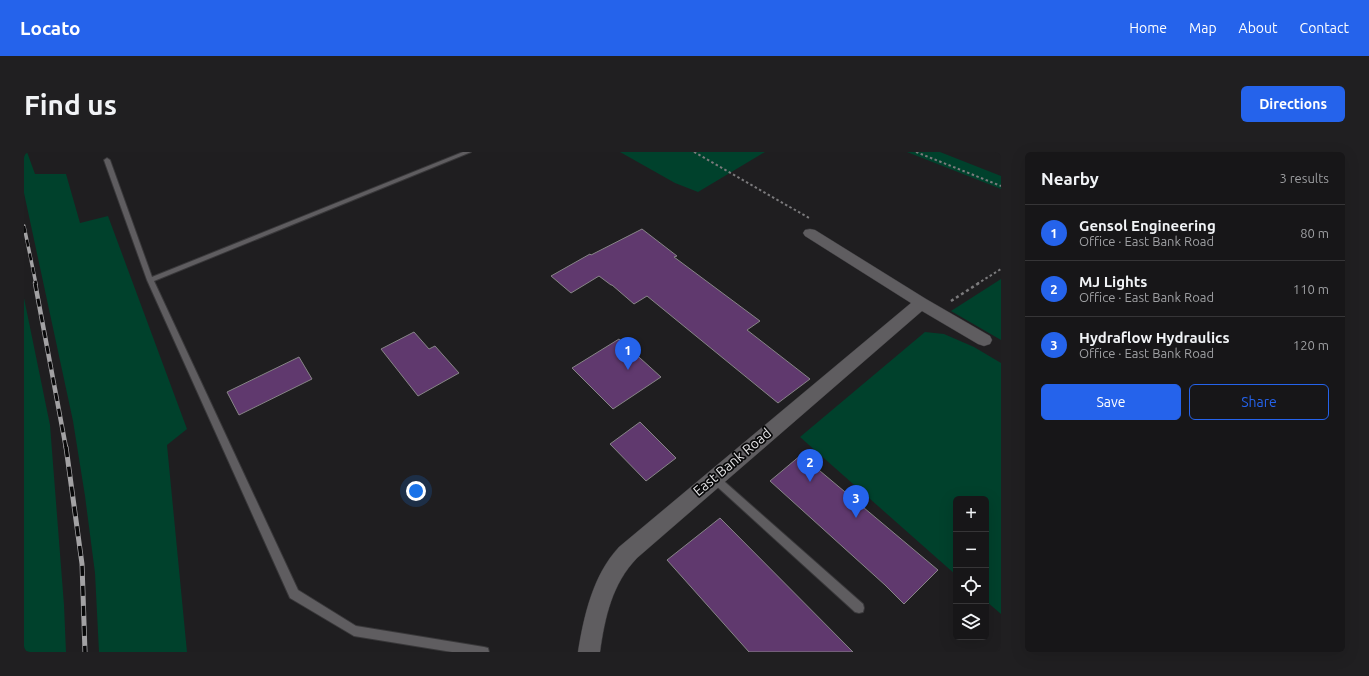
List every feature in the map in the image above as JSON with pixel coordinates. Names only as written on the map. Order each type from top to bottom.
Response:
[{"type":"street","points":[[810,233],[921,303],[984,340]]},
{"type":"street","name":"East Bank Road","points":[[589,652],[598,610],[606,586],[616,568],[628,553],[646,536],[921,303]]},
{"type":"lane","points":[[150,280],[468,152]]},
{"type":"lane","points":[[107,160],[150,280],[294,594],[354,631],[484,652]]},
{"type":"lane","points":[[714,478],[859,608]]},
{"type":"path","points":[[694,152],[817,222],[810,233]]},
{"type":"path","points":[[916,152],[1001,186]]},
{"type":"path","points":[[950,302],[1001,268]]},
{"type":"green space","points":[[24,152],[27,152],[35,174],[66,174],[80,223],[108,216],[187,429],[167,445],[187,652],[99,652],[95,573],[85,496],[73,421],[24,193]]},
{"type":"green space","points":[[620,152],[765,152],[698,192],[675,183]]},
{"type":"green space","points":[[907,152],[940,152],[1001,176],[1001,189]]},
{"type":"green space","points":[[1001,279],[1001,340],[951,311]]},
{"type":"green space","points":[[24,298],[50,425],[64,605],[66,652],[24,652]]},
{"type":"green space","points":[[925,332],[944,334],[974,347],[1001,363],[1001,614],[989,604],[989,496],[953,496],[953,572],[800,437]]},
{"type":"building","points":[[642,229],[677,256],[674,257],[760,321],[747,330],[810,379],[778,403],[647,296],[634,304],[599,276],[571,293],[551,276],[590,254],[591,255]]},
{"type":"building","points":[[414,332],[429,349],[435,346],[459,373],[418,396],[381,349]]},
{"type":"building","points":[[619,339],[661,377],[613,409],[572,368]]},
{"type":"building","points":[[299,357],[312,379],[239,415],[227,392]]},
{"type":"building","points":[[640,422],[676,458],[646,481],[610,444]]},
{"type":"building","points":[[801,455],[938,570],[904,604],[770,481]]},
{"type":"building","points":[[720,518],[853,652],[749,652],[667,560]]},
{"type":"railway","points":[[24,226],[36,284]]},
{"type":"railway","points":[[35,283],[66,448]]},
{"type":"railway","points":[[66,447],[82,564],[85,652]]},
{"type":"place","name":"Gensol Engineering","points":[[628,370]]},
{"type":"place","name":"MJ Lights","points":[[810,482]]},
{"type":"place","name":"Hydraflow Hydraulics","points":[[856,518]]}]
